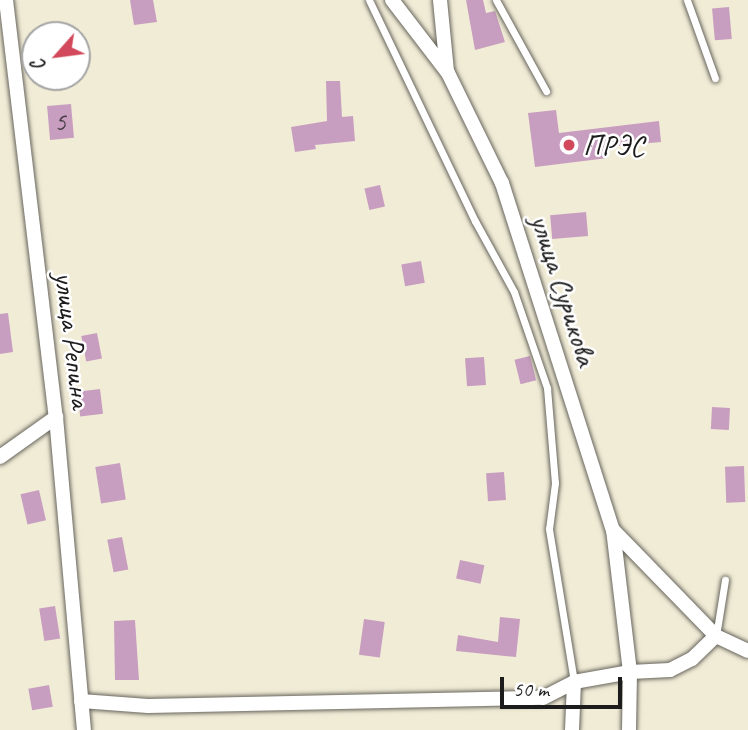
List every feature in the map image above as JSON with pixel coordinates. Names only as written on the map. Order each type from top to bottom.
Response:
[{"type":"street","name":"улица Репина","points":[[6,0],[56,417],[84,730]]},
{"type":"street","name":"улица Сурикова","points":[[392,0],[448,73],[502,183],[613,530],[630,671],[629,730]]},
{"type":"street","name":"улица Сурикова","points":[[440,0],[448,73]]},
{"type":"street","points":[[0,457],[56,417]]},
{"type":"street","points":[[613,530],[716,636],[748,651]]},
{"type":"street","points":[[81,701],[148,706],[543,698],[574,682],[630,671],[670,670],[692,659],[716,636]]},
{"type":"street","points":[[572,730],[574,682]]},
{"type":"lane","points":[[369,0],[475,221],[514,292],[547,388],[555,483],[549,529],[574,682]]},
{"type":"lane","points":[[496,0],[546,91]]},
{"type":"lane","points":[[687,0],[715,78]]},
{"type":"lane","points":[[716,636],[724,580]]},
{"type":"building","points":[[130,0],[153,0],[157,22],[134,25]]},
{"type":"building","points":[[466,0],[483,0],[486,13],[495,11],[505,42],[475,50]]},
{"type":"building","points":[[729,7],[732,39],[715,40],[712,8]]},
{"type":"building","points":[[326,81],[340,81],[342,117],[353,116],[355,141],[315,145],[316,149],[295,152],[291,127],[327,121]]},
{"type":"building","points":[[71,104],[74,138],[50,140],[47,106]]},
{"type":"building","name":"ПРЭС","points":[[556,110],[559,133],[659,121],[661,142],[606,147],[608,158],[535,167],[528,113]]},
{"type":"building","points":[[380,185],[385,206],[369,210],[364,189]]},
{"type":"building","points":[[586,212],[588,236],[552,239],[550,215]]},
{"type":"building","points":[[421,261],[425,283],[405,286],[401,264]]},
{"type":"building","points":[[8,313],[13,352],[0,354],[0,314]]},
{"type":"building","points":[[97,333],[102,359],[86,362],[81,336]]},
{"type":"building","points":[[530,356],[536,380],[521,384],[514,360]]},
{"type":"building","points":[[484,357],[486,385],[467,386],[465,358]]},
{"type":"building","points":[[100,389],[103,414],[80,417],[77,392]]},
{"type":"building","points":[[712,407],[730,408],[729,430],[711,429]]},
{"type":"building","points":[[120,463],[126,500],[101,503],[95,467]]},
{"type":"building","points":[[744,466],[745,502],[726,503],[725,467]]},
{"type":"building","points":[[504,472],[506,500],[488,501],[486,473]]},
{"type":"building","points":[[39,490],[46,520],[27,524],[20,494]]},
{"type":"building","points":[[122,537],[128,569],[114,572],[107,540]]},
{"type":"building","points":[[460,560],[484,565],[481,584],[456,579]]},
{"type":"building","points":[[55,606],[60,639],[44,641],[39,609]]},
{"type":"building","points":[[500,617],[520,619],[516,657],[456,651],[458,635],[498,642]]},
{"type":"building","points":[[364,619],[385,622],[380,658],[359,655]]},
{"type":"building","points":[[135,620],[139,680],[115,680],[114,621]]},
{"type":"building","points":[[49,685],[53,707],[32,710],[28,689]]},
{"type":"place","name":"ПРЭС","points":[[569,145]]}]
